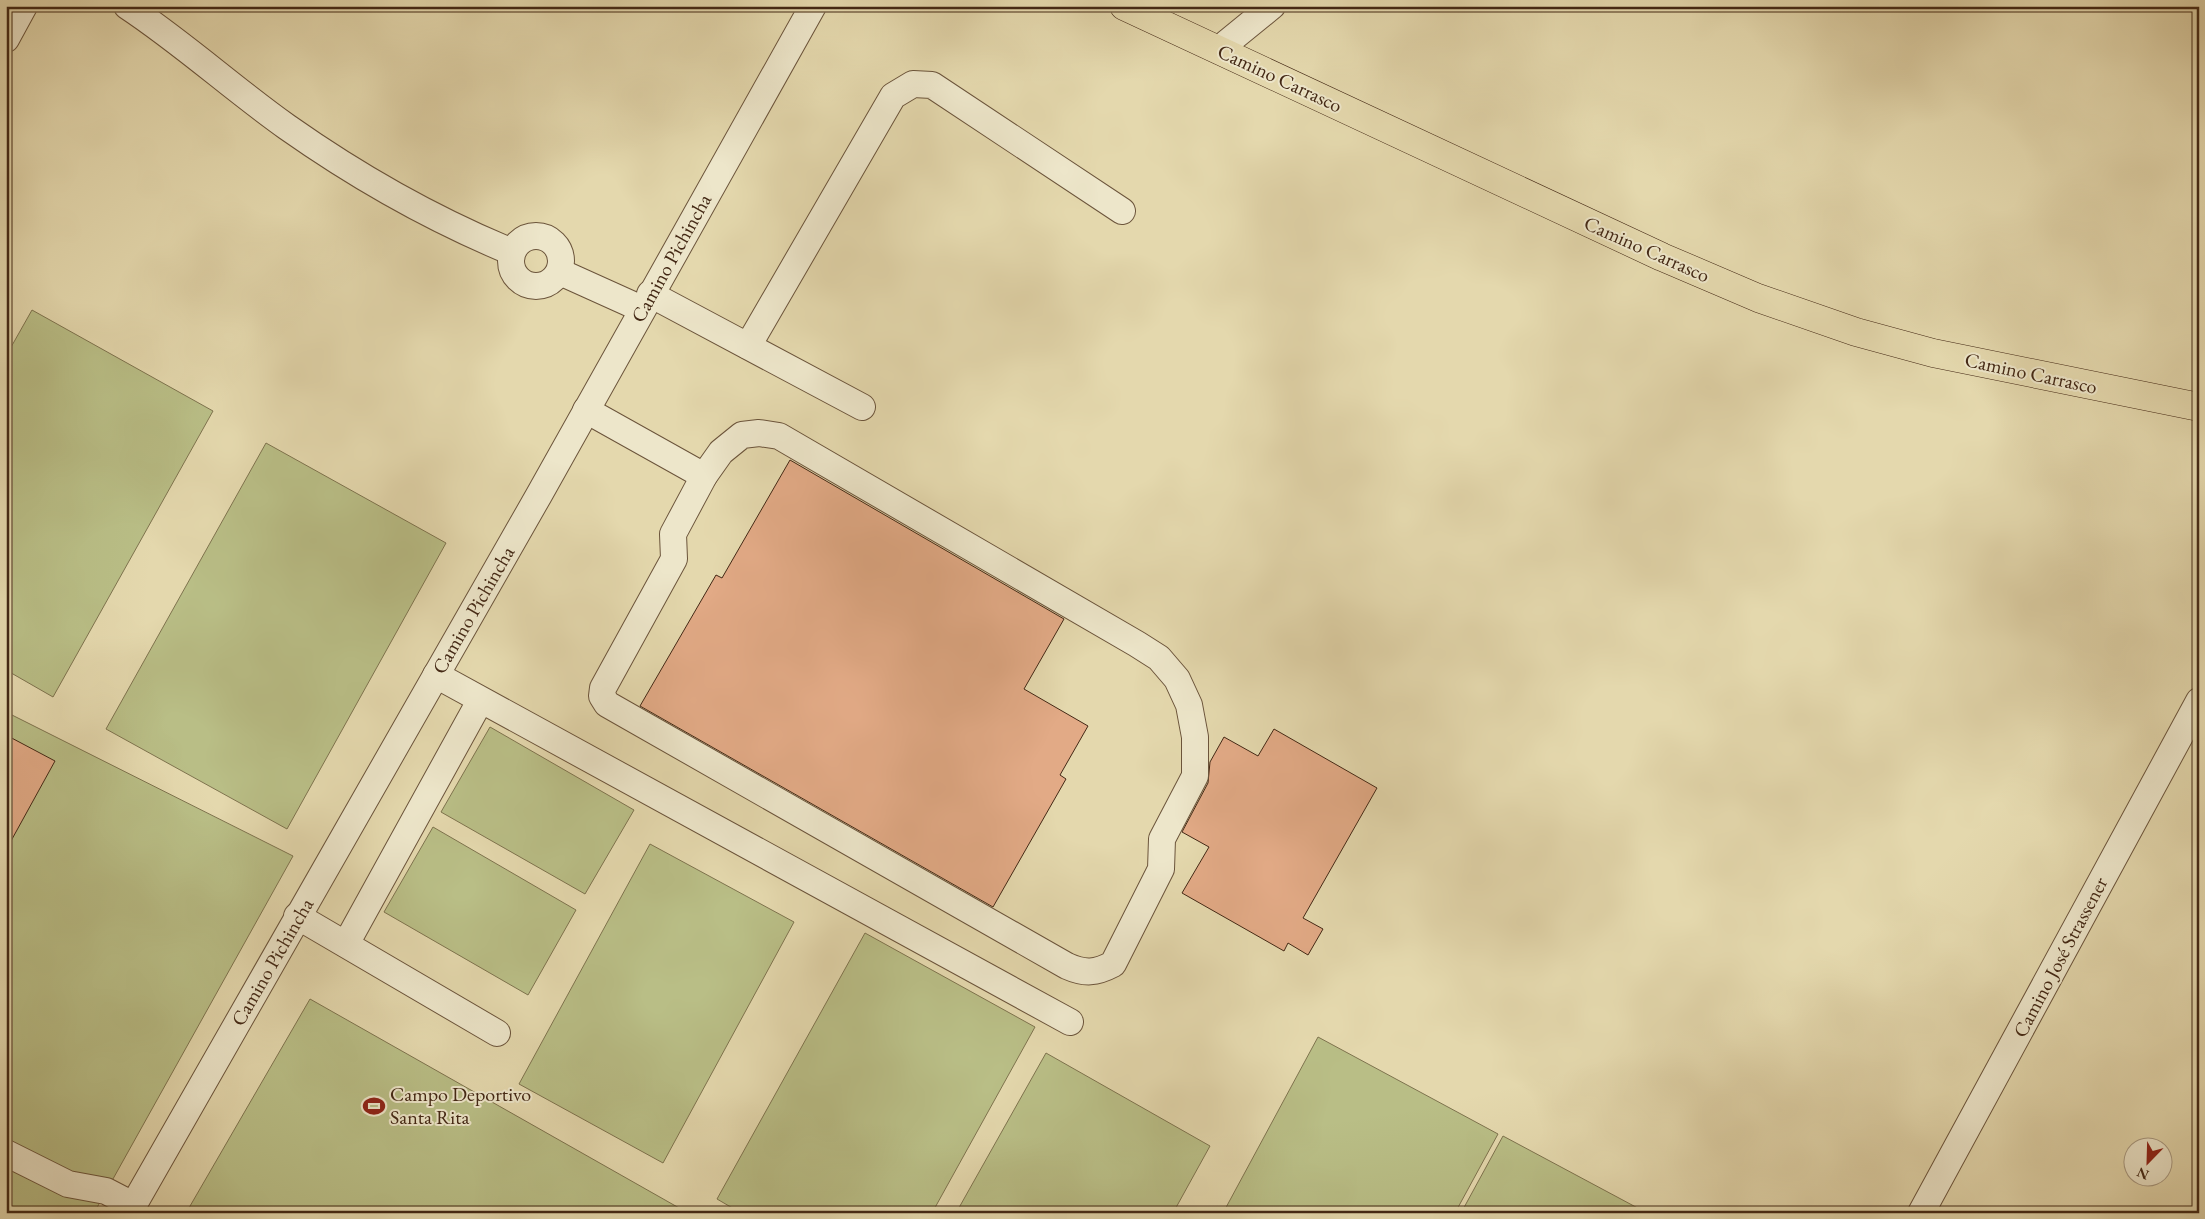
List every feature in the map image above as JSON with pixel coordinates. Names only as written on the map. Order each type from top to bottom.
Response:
[{"type":"main road","name":"Camino Carrasco","points":[[1124,6],[1662,257],[1758,298],[1856,332],[1934,353],[2199,407]]},
{"type":"street","points":[[6,38],[24,6]]},
{"type":"street","points":[[127,6],[201,58],[286,126],[350,169],[412,207],[512,252]]},
{"type":"street","name":"Camino Pichincha","points":[[131,1209],[436,676],[813,6]]},
{"type":"street","points":[[1218,50],[1272,6]]},
{"type":"street","points":[[748,346],[893,96],[912,84],[932,85],[1122,211]]},
{"type":"street","points":[[538,235],[553,241],[562,255],[560,272],[550,284],[534,287],[520,281],[511,268],[512,252],[522,239],[538,235]]},
{"type":"street","points":[[560,272],[646,302],[748,346],[862,407]]},
{"type":"street","points":[[586,410],[704,476]]},
{"type":"street","points":[[758,433],[779,436],[1137,644],[1159,658],[1177,679],[1189,704],[1192,720],[1196,746],[1195,776],[1162,839],[1161,869],[1113,964],[1093,972],[1081,972],[1067,966],[607,704],[602,696],[603,688],[674,559],[672,534],[704,476],[721,452],[742,435],[758,433]]},
{"type":"street","points":[[436,676],[1070,1022]]},
{"type":"street","points":[[346,944],[480,701]]},
{"type":"street","name":"Camino José Strassener","points":[[1921,1213],[2199,701]]},
{"type":"street","points":[[298,916],[497,1033]]},
{"type":"street","points":[[6,1153],[68,1184],[106,1191],[131,1209]]},
{"type":"green space","points":[[32,310],[213,411],[53,697],[6,670],[6,356]]},
{"type":"green space","points":[[266,443],[446,543],[287,829],[106,729]]},
{"type":"green space","points":[[6,712],[293,856],[94,1213],[6,1213]]},
{"type":"green space","points":[[490,727],[634,810],[585,894],[441,812]]},
{"type":"green space","points":[[433,827],[576,910],[528,995],[384,912]]},
{"type":"green space","points":[[650,844],[794,922],[663,1163],[519,1084]]},
{"type":"green space","points":[[865,933],[1035,1027],[932,1213],[741,1213],[717,1199]]},
{"type":"green space","name":"Campo Deportivo Santa Rita","points":[[310,999],[688,1213],[186,1213]]},
{"type":"green space","points":[[1318,1037],[1498,1134],[1455,1213],[1223,1213]]},
{"type":"green space","points":[[1046,1053],[1210,1146],[1173,1213],[956,1213]]},
{"type":"green space","points":[[1503,1136],[1647,1213],[1461,1213]]},
{"type":"building","points":[[790,460],[1064,619],[1024,689],[1088,726],[1060,775],[1066,779],[993,907],[640,706],[716,575],[722,578]]},
{"type":"building","points":[[1274,729],[1377,788],[1303,918],[1323,929],[1308,955],[1288,943],[1284,951],[1182,893],[1209,847],[1182,832],[1208,783],[1210,762],[1224,737],[1258,756]]},
{"type":"building","points":[[6,735],[55,761],[6,850]]},
{"type":"place","name":"Campo Deportivo Santa Rita","points":[[374,1106]]}]
